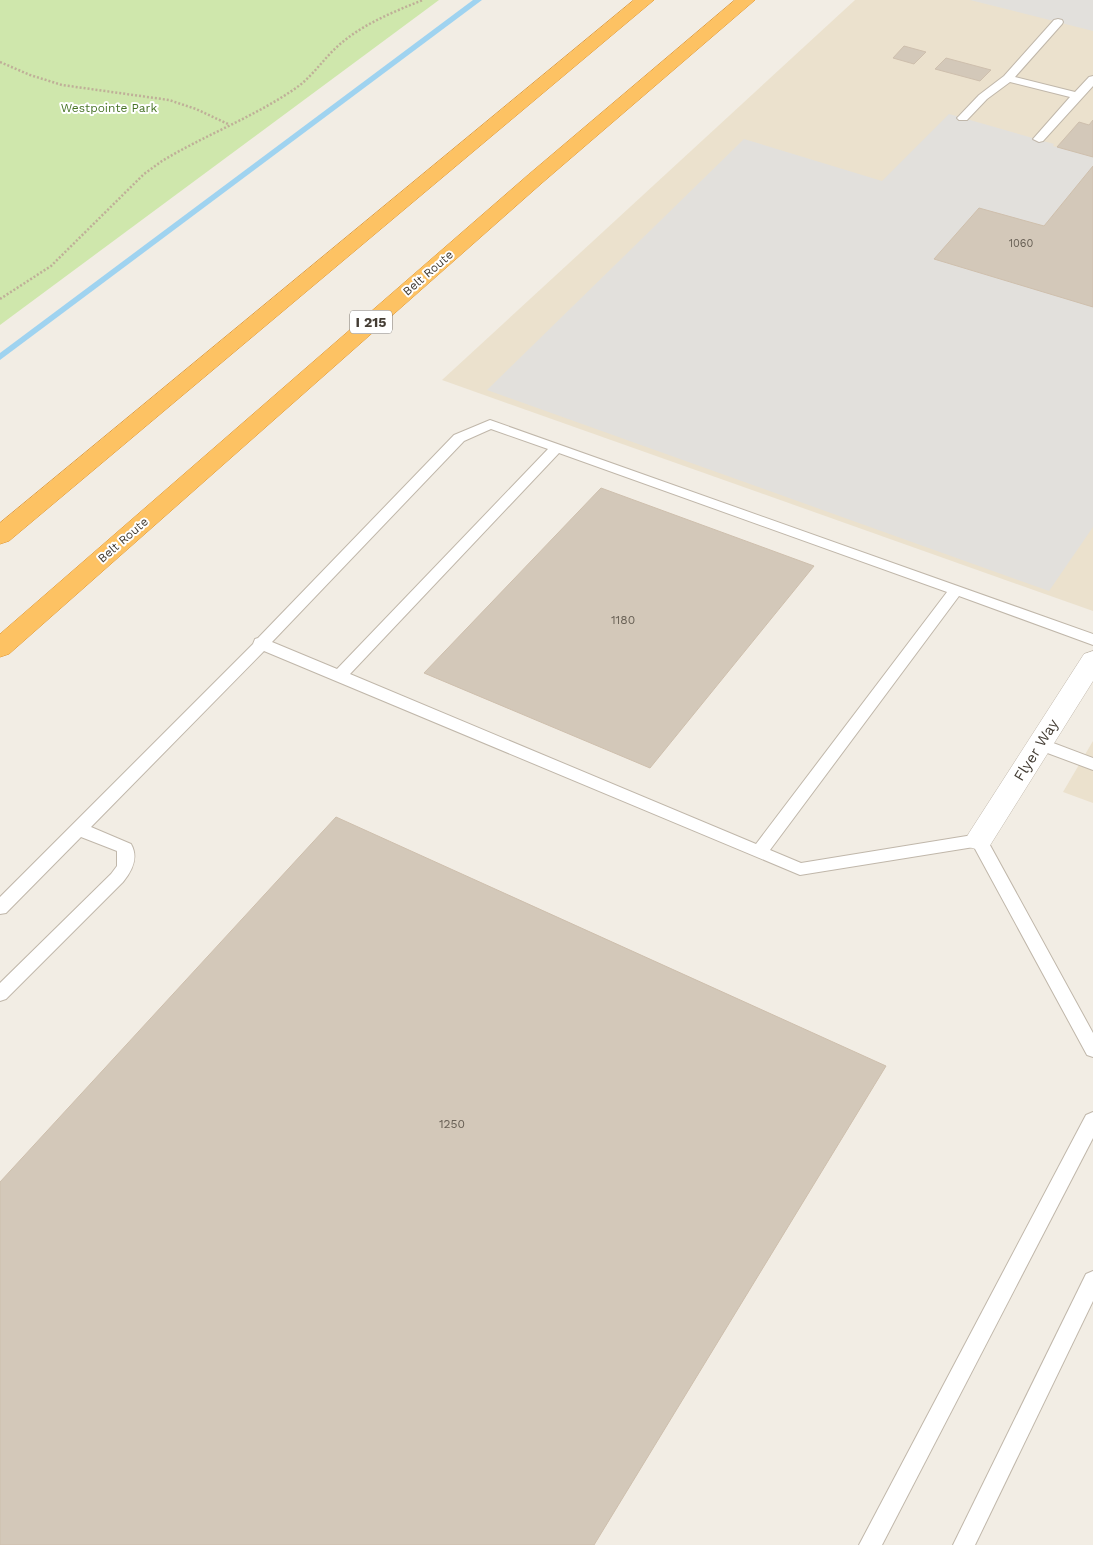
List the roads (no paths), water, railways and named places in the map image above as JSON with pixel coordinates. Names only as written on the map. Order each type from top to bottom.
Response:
[{"type":"highway","name":"Belt Route","points":[[0,648],[535,179],[746,0]]},
{"type":"highway","points":[[0,536],[644,1]]},
{"type":"street","name":"Flyer Way","points":[[979,840],[1093,660]]},
{"type":"lane","points":[[963,118],[983,97],[1008,78],[1058,22]]},
{"type":"lane","points":[[1008,78],[1078,96]]},
{"type":"lane","points":[[1039,139],[1093,79]]},
{"type":"lane","points":[[0,908],[216,692],[260,643],[458,438],[490,424],[1093,640]]},
{"type":"lane","points":[[339,676],[557,448]]},
{"type":"lane","points":[[759,852],[956,590]]},
{"type":"lane","points":[[260,643],[800,869],[979,840],[1093,1050]]},
{"type":"lane","points":[[1040,744],[1093,764]]},
{"type":"lane","points":[[0,994],[126,867],[125,848],[78,830]]},
{"type":"lane","points":[[870,1545],[1093,1120]]},
{"type":"lane","points":[[964,1545],[1093,1280]]},
{"type":"waterway","points":[[0,357],[478,0]]},
{"type":"park label","name":"Westpointe Park","points":[[109,108]]}]
